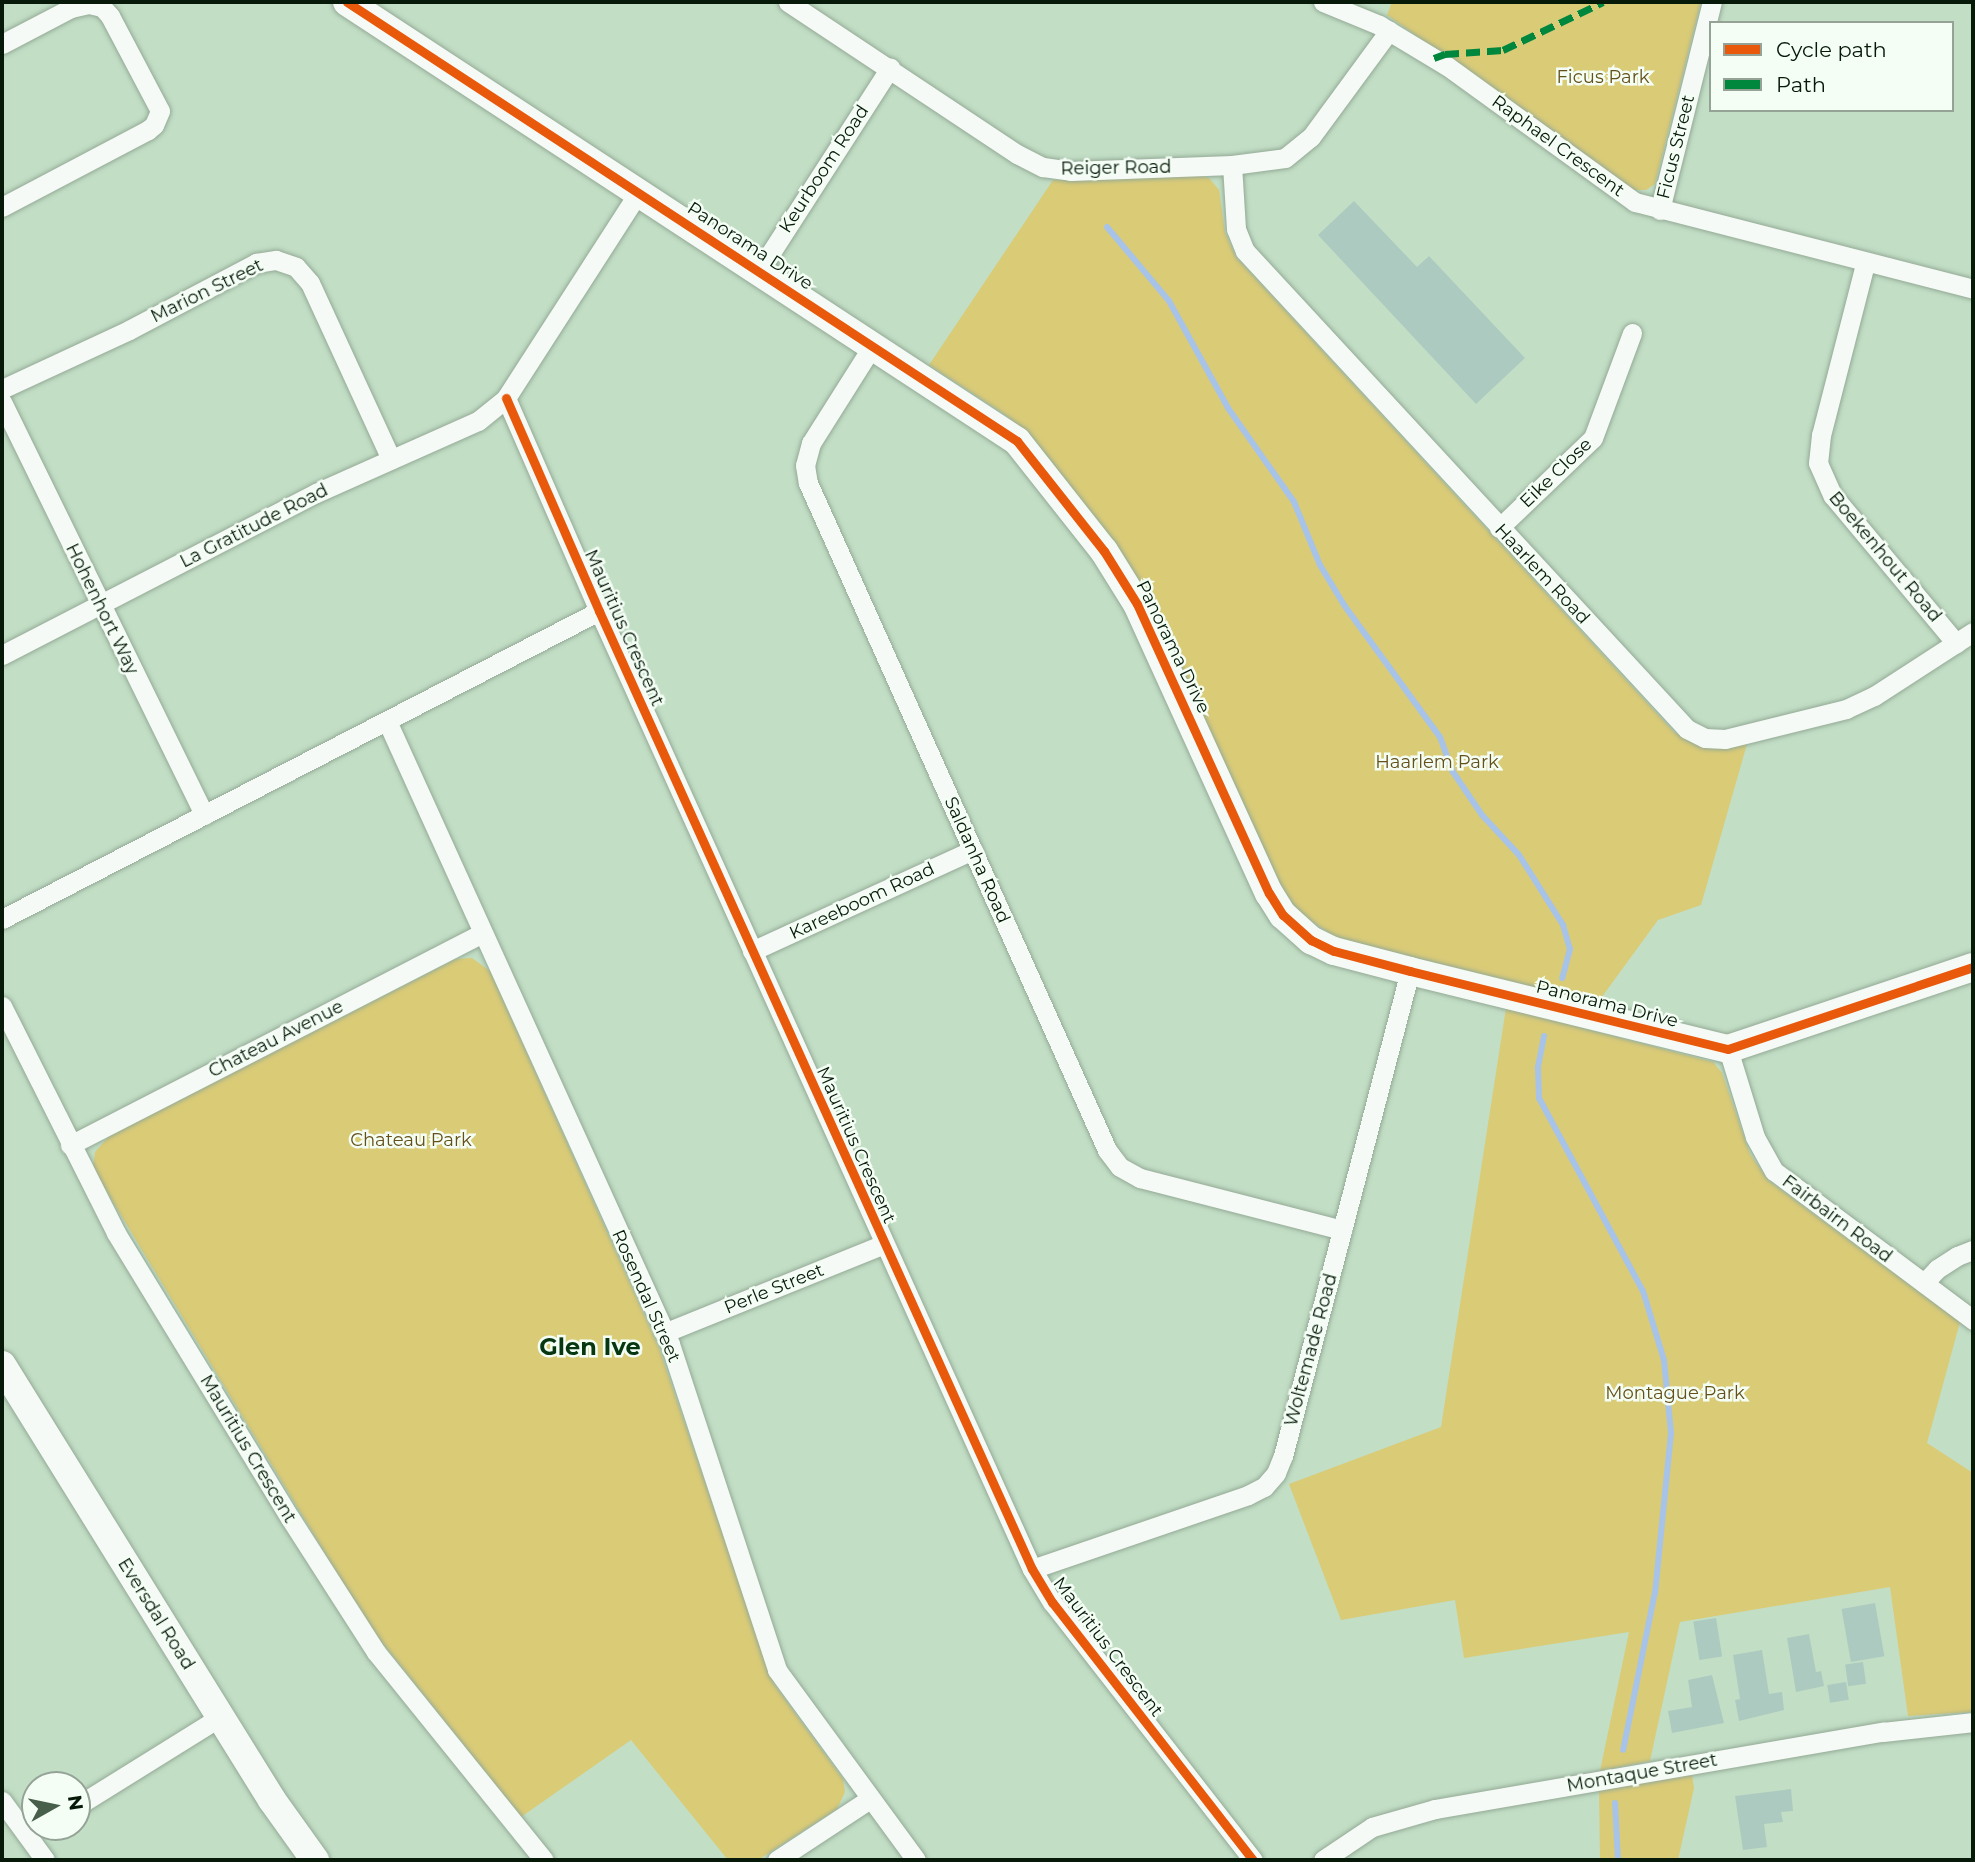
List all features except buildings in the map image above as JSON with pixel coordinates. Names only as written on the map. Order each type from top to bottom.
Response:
[{"type":"street","name":"Panorama Drive","points":[[347,2],[1017,441],[1104,551],[1137,604],[1269,893],[1283,915],[1301,933],[1322,946],[1410,971],[1728,1049]]},
{"type":"street","name":"Reiger Road","points":[[788,2],[1017,154],[1056,170],[1232,165],[1275,161],[1303,146],[1388,31]]},
{"type":"street","name":"Raphael Crescent","points":[[1323,2],[1347,9],[1447,66],[1635,202],[1866,264],[1973,289]]},
{"type":"street","name":"Ficus Street","points":[[1660,210],[1712,2]]},
{"type":"street","points":[[2,44],[69,5],[89,4],[106,10],[158,103],[158,118],[148,131],[2,207]]},
{"type":"street","name":"Keurboom Road","points":[[759,271],[890,68]]},
{"type":"street","name":"Haarlem Road","points":[[1232,165],[1236,229],[1245,251],[1679,723],[1705,738],[1725,738],[1846,709],[1874,696],[1973,632]]},
{"type":"street","points":[[506,398],[638,193]]},
{"type":"street","name":"Marion Street","points":[[2,389],[129,330],[256,263],[276,260],[296,267],[310,283],[391,459]]},
{"type":"street","name":"Boekenhout Road","points":[[1866,264],[1821,435],[1818,463],[1833,496],[1956,643]]},
{"type":"street","name":"Eike Close","points":[[1499,528],[1593,438],[1632,332]]},
{"type":"street","name":"Saldanha Road","points":[[873,345],[811,443],[806,474],[1107,1150],[1120,1167],[1140,1178],[1342,1230]]},
{"type":"street","name":"La Gratitude Road","points":[[2,655],[316,493],[478,421],[506,398]]},
{"type":"street","name":"Mauritius Crescent","points":[[506,398],[599,611],[1032,1569],[1052,1602],[1253,1860]]},
{"type":"street","name":"Hohenhort Way","points":[[2,402],[204,815]]},
{"type":"street","name":"Mauritius Crescent","points":[[2,919],[599,611]]},
{"type":"street","name":"Rosendal Street","points":[[387,720],[664,1333],[777,1670],[916,1860]]},
{"type":"street","name":"Kareeboom Road","points":[[752,951],[973,850]]},
{"type":"street","name":"Chateau Avenue","points":[[70,1145],[482,933]]},
{"type":"street","points":[[1728,1049],[1973,967]]},
{"type":"street","name":"Woltemade Road","points":[[1032,1569],[1248,1495],[1270,1480],[1283,1456],[1410,971]]},
{"type":"street","name":"Mauritius Crescent","points":[[2,1006],[116,1233],[376,1652],[544,1860]]},
{"type":"street","name":"Fairbairn Road","points":[[1728,1049],[1760,1150],[1774,1171],[1973,1320]]},
{"type":"street","name":"Perle Street","points":[[664,1333],[884,1244]]},
{"type":"street","points":[[1924,1283],[1937,1269],[1957,1256],[1973,1250]]},
{"type":"street","name":"Eversdal Road","points":[[2,1365],[220,1717],[315,1860]]},
{"type":"street","points":[[91,1797],[220,1717]]},
{"type":"street","name":"Montaque Street","points":[[1323,1860],[1371,1827],[1435,1809],[1908,1728],[1973,1722]]},
{"type":"street","points":[[777,1860],[870,1799]]},
{"type":"street","points":[[2,1801],[21,1818]]},
{"type":"street","points":[[39,1841],[45,1860]]},
{"type":"green space","name":"Ficus Park","points":[[1392,2],[1701,2],[1655,184],[1646,190],[1633,190],[1387,15]]},
{"type":"green space","name":"Haarlem Park","points":[[1195,175],[1209,178],[1219,190],[1225,232],[1236,257],[1674,732],[1704,748],[1747,744],[1701,905],[1658,920],[1596,1005],[1335,937],[1296,911],[1283,892],[1116,546],[1031,436],[1004,414],[929,365],[1053,180]]},
{"type":"green space","name":"Chateau Park","points":[[472,958],[490,971],[659,1348],[774,1684],[843,1779],[845,1792],[837,1809],[758,1860],[728,1860],[631,1740],[521,1817],[369,1626],[93,1169],[95,1152],[109,1136],[456,959]]},
{"type":"green space","name":"Montague Park","points":[[1506,1008],[1713,1062],[1722,1073],[1750,1154],[1768,1180],[1960,1322],[1927,1443],[1973,1473],[1973,1712],[1908,1716],[1890,1587],[1680,1622],[1650,1761],[1600,1771],[1629,1632],[1464,1658],[1455,1600],[1341,1620],[1289,1484],[1441,1427]]},
{"type":"green space","points":[[1692,1775],[1694,1788],[1678,1860],[1600,1860],[1599,1790]]},
{"type":"waterway","points":[[1107,227],[1169,301],[1228,408],[1294,502],[1320,565],[1344,605],[1440,737],[1453,772],[1482,815],[1519,855],[1563,925],[1570,949],[1562,978]]},
{"type":"waterway","points":[[1544,1036],[1538,1068],[1539,1098],[1643,1291],[1664,1360],[1671,1433],[1655,1592],[1623,1750]]},
{"type":"waterway","points":[[1615,1803],[1618,1860]]},
{"type":"marked path","points":[[1434,58],[1445,54],[1503,50],[1603,2]]},
{"type":"cycle path","points":[[347,2],[1017,441],[1104,551],[1137,604],[1269,893],[1283,915],[1311,940],[1334,951],[1410,971],[1728,1049],[1973,967]]},
{"type":"cycle path","points":[[506,398],[599,611],[1032,1569],[1052,1602],[1253,1860]]},
{"type":"district","name":"Glen Ive","points":[[590,1347]]}]
